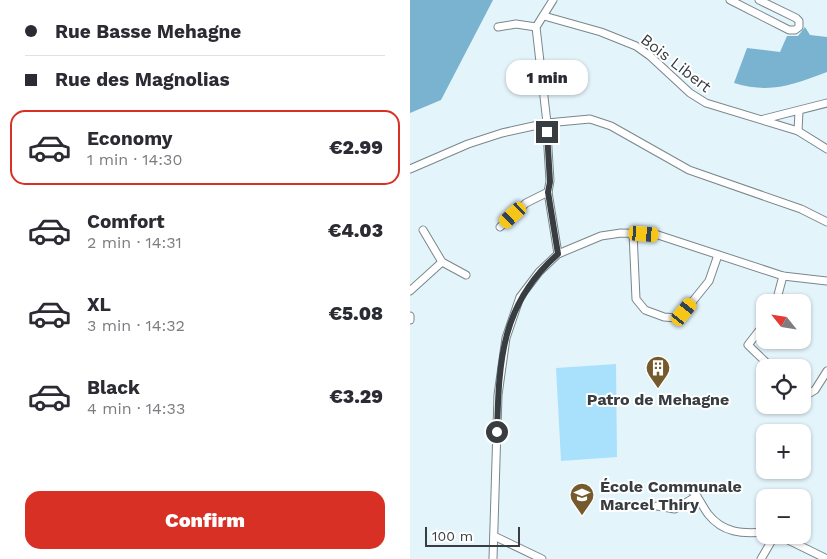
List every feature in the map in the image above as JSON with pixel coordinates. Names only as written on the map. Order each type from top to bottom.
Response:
[{"type":"street","points":[[547,123],[536,27],[554,0]]},
{"type":"street","points":[[730,0],[789,30],[795,30],[799,27],[799,21],[796,18],[758,0]]},
{"type":"street","name":"Bois Libert","points":[[544,16],[601,32],[636,46],[650,56],[690,93],[706,103],[764,119],[798,131],[827,149]]},
{"type":"street","points":[[498,27],[516,24],[536,27]]},
{"type":"street","name":"Bois Libert","points":[[764,119],[827,104]]},
{"type":"street","points":[[798,131],[799,111]]},
{"type":"street","points":[[410,169],[468,144],[502,134],[547,123],[590,119],[601,122],[689,170],[801,209],[827,222]]},
{"type":"street","points":[[547,132],[550,182],[548,192],[558,254]]},
{"type":"street","points":[[500,227],[526,203],[548,192]]},
{"type":"street","points":[[423,230],[442,262],[466,275]]},
{"type":"street","points":[[633,233],[636,298],[645,310],[664,317],[677,318],[684,312],[709,281],[718,255]]},
{"type":"street","points":[[493,559],[498,395],[506,338],[520,298],[539,272],[558,254],[601,236],[633,233],[655,234],[783,276],[827,282]]},
{"type":"street","points":[[410,291],[442,262]]},
{"type":"street","points":[[778,294],[783,276]]},
{"type":"street","points":[[756,335],[748,345],[763,359]]},
{"type":"street","points":[[811,392],[815,390],[827,371]]},
{"type":"street","points":[[658,506],[675,509],[694,493],[708,514],[727,530],[744,533],[756,532]]},
{"type":"street","points":[[494,536],[542,559]]},
{"type":"street","points":[[761,559],[771,544]]},
{"type":"street","points":[[796,544],[827,559]]},
{"type":"shaded area","points":[[410,0],[493,0],[441,100],[410,113]]},
{"type":"shaded area","points":[[805,27],[810,35],[827,37],[827,72],[803,81],[770,88],[759,88],[734,83],[747,48],[780,52],[787,36],[798,36]]},
{"type":"shaded area","points":[[616,364],[617,457],[561,461],[556,368]]},
{"type":"place","name":"Patro de Mehagne","points":[[658,389]]},
{"type":"place","name":"École Communale Marcel Thiry","points":[[582,516]]},
{"type":"route","points":[[497,432],[500,366],[506,338],[517,303],[539,272],[558,254],[548,192],[550,182],[547,132]]}]
